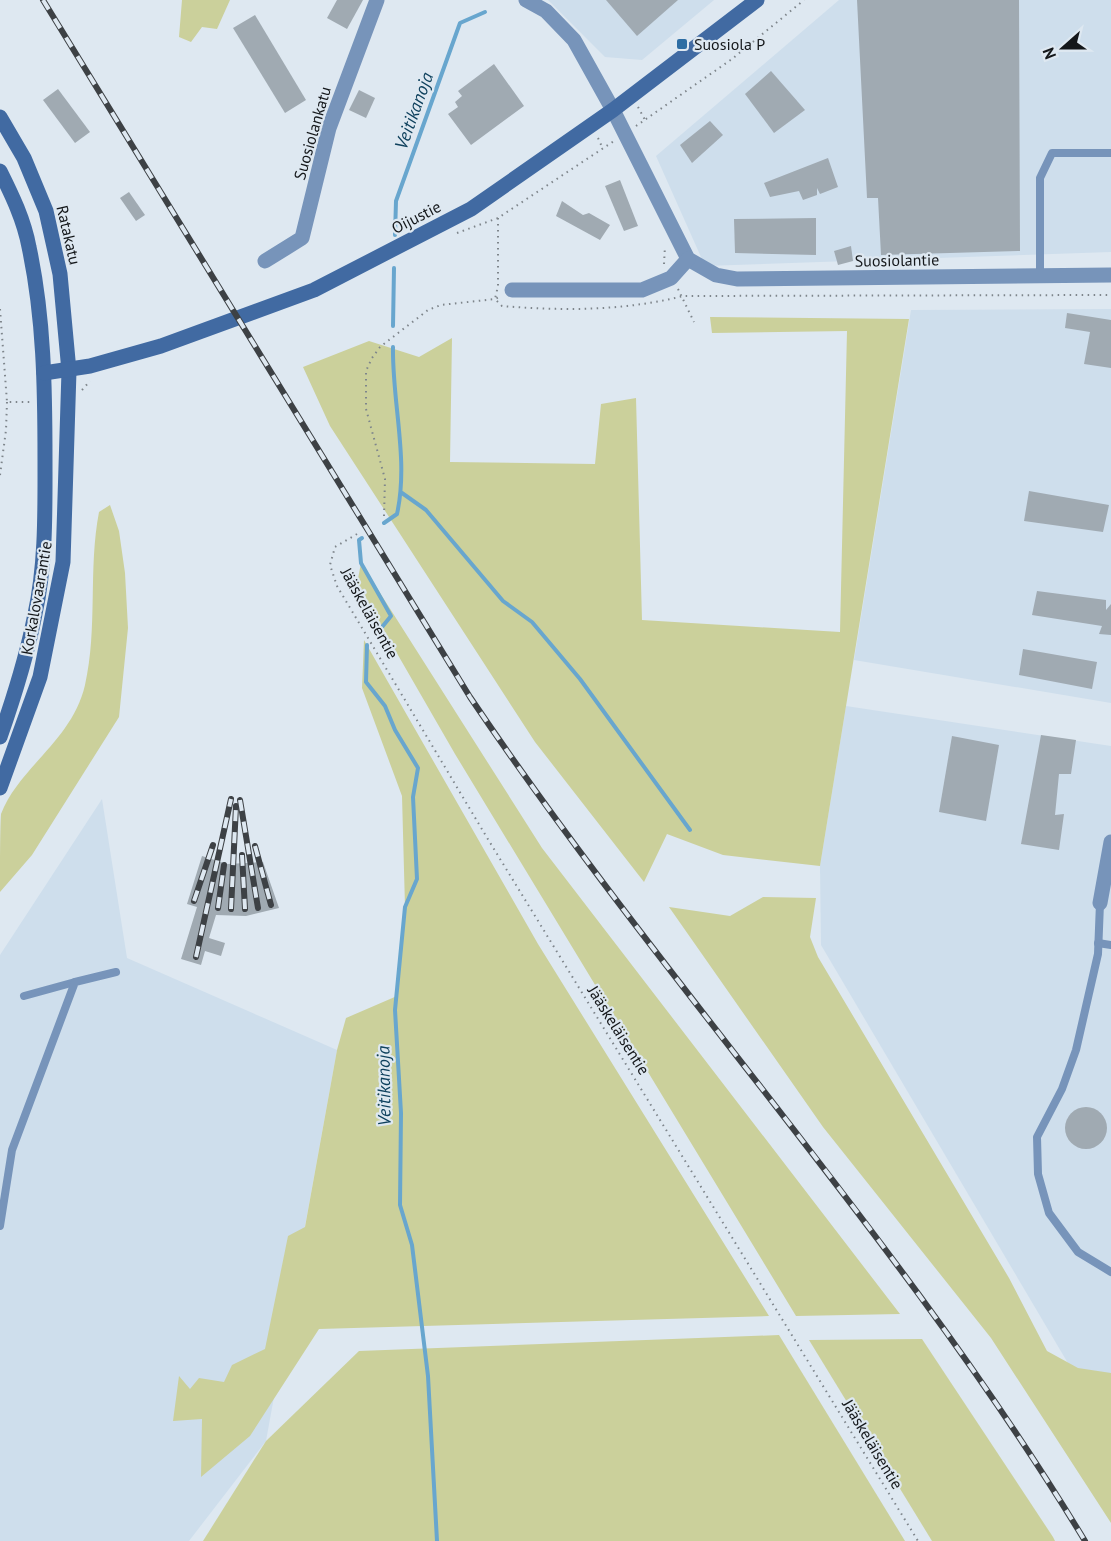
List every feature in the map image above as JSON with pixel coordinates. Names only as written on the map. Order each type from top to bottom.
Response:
[{"type":"main road","name":"Oijustie","points":[[44,373],[69,370],[161,346],[314,290],[471,209],[613,110],[757,0]]},
{"type":"main road","name":"Ratakatu","points":[[0,117],[24,158],[46,211],[60,274],[69,370]]},
{"type":"main road","points":[[0,171],[16,204],[29,245],[44,373],[44,402]]},
{"type":"main road","name":"Korkalovaarantie","points":[[0,788],[40,677],[63,562],[69,370]]},
{"type":"main road","name":"Korkalovaarantie","points":[[0,736],[36,613],[43,549],[44,402]]},
{"type":"street","name":"Suosiolankatu","points":[[265,261],[302,238],[329,128],[377,0]]},
{"type":"street","points":[[512,290],[642,290],[670,278],[688,259],[621,141],[613,110],[574,40],[546,10],[526,0]]},
{"type":"street","name":"Suosiolantie","points":[[688,259],[716,275],[737,279],[1111,275]]},
{"type":"street","points":[[1100,903],[1111,842]]},
{"type":"lane","points":[[1040,276],[1040,178],[1052,153],[1111,153]]},
{"type":"lane","points":[[1100,903],[1098,943],[1076,1050],[1062,1089],[1037,1137],[1038,1174],[1049,1212],[1078,1252],[1111,1272]]},
{"type":"lane","points":[[1098,943],[1111,945]]},
{"type":"lane","points":[[24,996],[116,972]]},
{"type":"lane","points":[[0,1226],[12,1150],[75,982]]},
{"type":"path","name":"Oijustie","points":[[456,234],[498,218],[610,144],[621,141],[737,56],[804,0]]},
{"type":"path","points":[[610,144],[621,141]]},
{"type":"path","points":[[495,299],[498,286],[498,218]]},
{"type":"path","points":[[664,240],[664,266],[694,322]]},
{"type":"path","points":[[384,516],[385,479],[366,409],[366,371],[372,358],[380,347],[428,310],[441,305],[495,299],[512,290]]},
{"type":"path","points":[[495,299],[502,306],[523,308],[618,308],[682,296],[1111,295]]},
{"type":"path","points":[[0,309],[7,402],[0,475]]},
{"type":"path","points":[[7,402],[44,402]]},
{"type":"path","name":"Jääskeläisentie","points":[[357,534],[335,547],[330,565],[338,586],[486,836],[918,1541]]},
{"type":"shaded area","points":[[548,0],[714,0],[642,60],[605,57]]},
{"type":"shaded area","points":[[839,0],[1111,0],[1111,252],[705,266],[656,156]]},
{"type":"shaded area","points":[[1111,309],[1111,703],[854,660],[911,310]]},
{"type":"shaded area","points":[[846,706],[1111,746],[1111,1436],[821,945],[820,866]]},
{"type":"shaded area","points":[[102,799],[127,958],[337,1050],[266,1441],[189,1541],[0,1541],[0,955]]},
{"type":"green space","points":[[182,0],[230,0],[217,29],[202,27],[191,42],[179,37]]},
{"type":"green space","points":[[710,317],[909,319],[820,866],[723,855],[667,834],[644,882],[535,742],[330,426],[303,367],[369,341],[419,357],[452,338],[450,462],[595,464],[601,404],[636,398],[642,620],[840,632],[847,331],[712,333]]},
{"type":"green space","points":[[110,505],[119,531],[125,573],[128,628],[119,717],[32,855],[0,892],[1,814],[9,797],[20,782],[69,722],[85,685],[91,642],[96,533],[99,512]]},
{"type":"green space","points":[[361,563],[542,848],[900,1314],[796,1316],[455,754],[357,584]]},
{"type":"green space","points":[[364,640],[538,944],[769,1316],[319,1329],[250,1436],[201,1477],[202,1419],[173,1421],[179,1376],[190,1389],[199,1378],[224,1382],[232,1365],[265,1349],[288,1236],[305,1227],[337,1050],[346,1018],[397,996],[405,907],[402,796],[362,688]]},
{"type":"green space","points":[[763,897],[816,898],[810,937],[818,957],[1009,1278],[1047,1351],[1078,1368],[1111,1373],[1111,1523],[991,1338],[823,1127],[669,907],[730,916]]},
{"type":"green space","points":[[779,1335],[905,1541],[203,1541],[266,1441],[359,1351]]},
{"type":"green space","points":[[922,1339],[1055,1541],[932,1541],[809,1340]]},
{"type":"building","points":[[337,0],[363,0],[347,29],[327,18]]},
{"type":"building","points":[[606,0],[678,0],[637,36]]},
{"type":"building","points":[[857,0],[1019,0],[1020,251],[881,255],[878,198],[867,198]]},
{"type":"building","points":[[255,15],[306,100],[285,113],[233,28]]},
{"type":"building","points":[[494,64],[524,106],[471,145],[448,114],[458,107],[455,102],[462,96],[458,91]]},
{"type":"building","points":[[771,71],[805,110],[774,133],[745,94]]},
{"type":"building","points":[[58,89],[90,132],[75,143],[43,100]]},
{"type":"building","points":[[359,90],[375,98],[366,118],[349,110]]},
{"type":"building","points":[[710,121],[723,135],[692,163],[680,145]]},
{"type":"building","points":[[828,158],[838,187],[820,194],[817,188],[817,195],[803,200],[799,191],[770,197],[764,183]]},
{"type":"building","points":[[620,180],[638,226],[624,231],[605,186]]},
{"type":"building","points":[[129,192],[145,215],[136,221],[120,198]]},
{"type":"building","points":[[562,201],[583,215],[589,213],[610,225],[600,240],[556,216]]},
{"type":"building","points":[[816,218],[816,255],[735,253],[734,219]]},
{"type":"building","points":[[851,246],[853,261],[838,265],[834,251]]},
{"type":"building","points":[[1067,313],[1111,320],[1111,368],[1084,364],[1090,332],[1065,328]]},
{"type":"building","points":[[1029,491],[1109,505],[1103,532],[1024,521]]},
{"type":"building","points":[[1037,591],[1106,600],[1106,610],[1111,604],[1111,635],[1099,634],[1102,626],[1032,615]]},
{"type":"building","points":[[1023,649],[1097,662],[1092,689],[1019,675]]},
{"type":"building","points":[[1041,735],[1076,740],[1071,774],[1059,774],[1055,815],[1064,814],[1059,850],[1021,844]]},
{"type":"building","points":[[952,736],[999,745],[986,821],[939,812]]},
{"type":"building","points":[[202,856],[227,864],[263,862],[279,908],[246,916],[216,915],[209,938],[225,943],[221,956],[205,951],[201,965],[181,959],[197,907],[187,904]]},
{"type":"building","points":[[1086,1107],[1101,1113],[1107,1128],[1101,1143],[1086,1149],[1071,1143],[1065,1128],[1071,1113]]},
{"type":"waterway","name":"Veitikanoja","points":[[395,235],[396,201],[460,23],[485,12]]},
{"type":"waterway","name":"Veitikanoja","points":[[393,326],[394,268]]},
{"type":"waterway","name":"Veitikanoja","points":[[384,523],[397,514],[400,494],[401,452],[393,347]]},
{"type":"waterway","points":[[402,493],[426,510],[503,601],[532,622],[580,679],[690,830]]},
{"type":"waterway","name":"Veitikanoja","points":[[362,538],[359,540],[361,563],[391,616],[378,632]]},
{"type":"waterway","name":"Veitikanoja","points":[[367,645],[366,682],[385,706],[395,730],[418,768],[413,797],[417,879],[405,907],[395,1010],[401,1113],[400,1205],[412,1245],[428,1376],[437,1541]]},
{"type":"railway","points":[[43,0],[470,697],[545,804],[623,909],[940,1324],[1015,1431],[1085,1541]]},
{"type":"railway","points":[[196,957],[231,799]]},
{"type":"railway","points":[[240,800],[258,908]]},
{"type":"railway","points":[[231,909],[236,806]]},
{"type":"railway","points":[[194,901],[213,845]]},
{"type":"railway","points":[[255,846],[271,905]]},
{"type":"railway","points":[[242,855],[245,909]]},
{"type":"railway","points":[[218,908],[224,865]]},
{"type":"place","name":"Suosiola P","points":[[682,44]]}]
